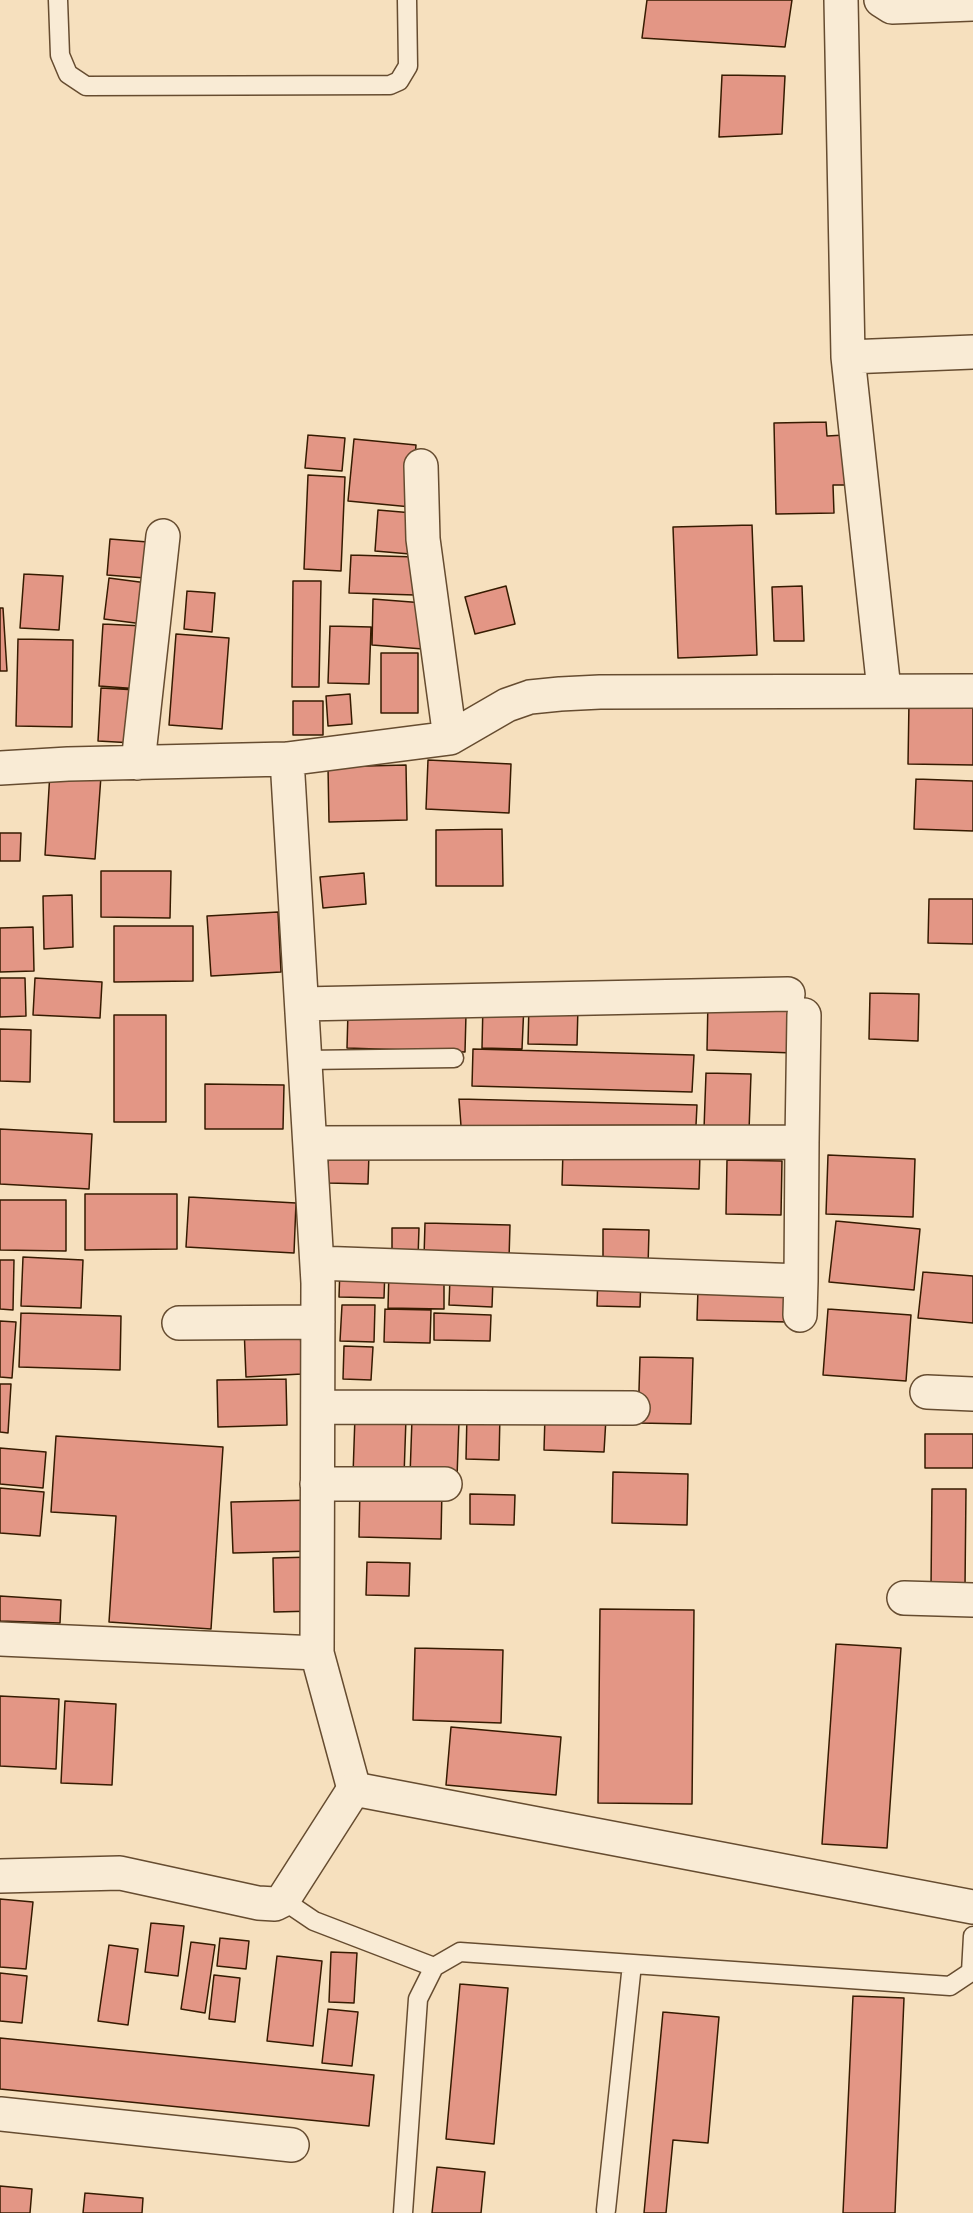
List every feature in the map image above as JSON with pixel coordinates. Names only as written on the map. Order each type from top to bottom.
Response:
[{"type":"street","points":[[840,0],[848,357],[884,690]]},
{"type":"street","points":[[881,0],[892,7],[973,4]]},
{"type":"street","points":[[848,357],[973,352]]},
{"type":"street","points":[[422,465],[423,539],[450,738]]},
{"type":"street","points":[[138,763],[163,536]]},
{"type":"street","points":[[0,768],[287,759],[450,738],[507,705],[540,696],[600,692],[973,690]]},
{"type":"street","points":[[0,1876],[120,1873],[258,1903],[275,1904],[283,1900],[354,1789],[317,1653],[317,1263],[287,759]]},
{"type":"street","points":[[302,1004],[796,1005],[802,1142],[800,1315]]},
{"type":"street","points":[[310,1143],[802,1142]]},
{"type":"street","points":[[317,1263],[801,1281]]},
{"type":"street","points":[[179,1323],[318,1322]]},
{"type":"street","points":[[927,1392],[973,1394]]},
{"type":"street","points":[[318,1407],[633,1408]]},
{"type":"street","points":[[317,1484],[445,1484]]},
{"type":"street","points":[[904,1598],[973,1600]]},
{"type":"street","points":[[0,1639],[317,1653]]},
{"type":"street","points":[[354,1789],[973,1907]]},
{"type":"street","points":[[0,2114],[292,2145]]},
{"type":"lane","points":[[58,0],[60,55],[68,74],[86,86],[109,86],[390,85],[399,81],[408,66],[407,0]]},
{"type":"lane","points":[[305,1060],[454,1058]]},
{"type":"lane","points":[[283,1900],[314,1921],[434,1967]]},
{"type":"lane","points":[[403,2213],[418,1999],[434,1967],[460,1952],[950,1986],[971,1972],[973,1936]]},
{"type":"lane","points":[[606,2210],[632,1964]]},
{"type":"building","points":[[647,0],[792,0],[785,47],[642,38]]},
{"type":"building","points":[[722,75],[785,76],[782,134],[719,137]]},
{"type":"building","points":[[826,422],[827,436],[845,435],[849,485],[833,485],[834,513],[776,514],[774,423]]},
{"type":"building","points":[[308,435],[345,438],[342,471],[305,468]]},
{"type":"building","points":[[354,439],[416,445],[411,507],[348,501]]},
{"type":"building","points":[[308,475],[345,477],[341,571],[304,569]]},
{"type":"building","points":[[378,510],[413,513],[410,554],[375,551]]},
{"type":"building","points":[[752,525],[757,655],[678,658],[673,527]]},
{"type":"building","points":[[110,539],[148,542],[145,578],[107,575]]},
{"type":"building","points":[[351,555],[416,557],[415,595],[349,593]]},
{"type":"building","points":[[24,574],[63,576],[59,630],[20,628]]},
{"type":"building","points":[[109,578],[147,583],[143,624],[104,619]]},
{"type":"building","points":[[293,581],[321,581],[319,687],[292,687]]},
{"type":"building","points":[[506,586],[515,624],[475,634],[465,597]]},
{"type":"building","points":[[802,586],[804,641],[774,641],[772,587]]},
{"type":"building","points":[[187,591],[215,593],[212,632],[184,629]]},
{"type":"building","points":[[373,599],[424,603],[423,649],[372,645]]},
{"type":"building","points":[[0,608],[3,608],[7,671],[0,671]]},
{"type":"building","points":[[103,624],[144,626],[140,689],[99,686]]},
{"type":"building","points":[[330,626],[371,627],[369,684],[328,683]]},
{"type":"building","points":[[176,634],[229,638],[222,729],[169,725]]},
{"type":"building","points":[[18,639],[73,640],[72,727],[16,726]]},
{"type":"building","points":[[381,653],[418,653],[418,713],[381,713]]},
{"type":"building","points":[[101,688],[137,690],[134,743],[98,741]]},
{"type":"building","points":[[350,694],[352,724],[328,726],[326,696]]},
{"type":"building","points":[[293,701],[323,701],[323,735],[293,735]]},
{"type":"building","points":[[909,701],[973,703],[973,765],[908,764]]},
{"type":"building","points":[[428,760],[511,764],[509,813],[426,809]]},
{"type":"building","points":[[406,765],[407,820],[329,822],[328,767]]},
{"type":"building","points":[[50,772],[101,776],[95,859],[45,855]]},
{"type":"building","points":[[916,779],[973,781],[973,831],[914,829]]},
{"type":"building","points":[[502,829],[503,886],[436,886],[436,830]]},
{"type":"building","points":[[0,833],[21,833],[20,861],[0,861]]},
{"type":"building","points":[[101,871],[171,871],[170,918],[101,917]]},
{"type":"building","points":[[364,873],[366,904],[323,908],[320,877]]},
{"type":"building","points":[[72,895],[73,947],[44,949],[43,896]]},
{"type":"building","points":[[929,899],[973,899],[973,944],[928,943]]},
{"type":"building","points":[[278,912],[281,972],[211,976],[207,916]]},
{"type":"building","points":[[114,926],[193,926],[193,981],[114,982]]},
{"type":"building","points":[[33,927],[34,971],[0,972],[0,928]]},
{"type":"building","points":[[0,978],[25,978],[26,1016],[0,1017]]},
{"type":"building","points":[[35,978],[102,982],[100,1018],[33,1015]]},
{"type":"building","points":[[870,993],[919,994],[918,1041],[869,1039]]},
{"type":"building","points":[[708,999],[795,1001],[794,1053],[707,1050]]},
{"type":"building","points":[[483,1003],[524,1004],[522,1049],[482,1048]]},
{"type":"building","points":[[529,1004],[578,1006],[577,1045],[528,1044]]},
{"type":"building","points":[[348,1011],[466,1014],[465,1052],[347,1048]]},
{"type":"building","points":[[114,1015],[166,1015],[166,1122],[114,1122]]},
{"type":"building","points":[[0,1029],[31,1030],[30,1082],[0,1081]]},
{"type":"building","points":[[473,1049],[694,1055],[692,1092],[472,1086]]},
{"type":"building","points":[[706,1073],[751,1074],[749,1131],[704,1129]]},
{"type":"building","points":[[205,1084],[284,1085],[283,1129],[205,1129]]},
{"type":"building","points":[[459,1099],[697,1105],[696,1125],[461,1126]]},
{"type":"building","points":[[0,1129],[92,1134],[89,1189],[0,1184]]},
{"type":"building","points":[[563,1150],[700,1153],[699,1189],[562,1185]]},
{"type":"building","points":[[328,1152],[369,1153],[368,1184],[328,1183]]},
{"type":"building","points":[[828,1155],[915,1159],[913,1217],[826,1214]]},
{"type":"building","points":[[727,1160],[782,1161],[781,1215],[726,1214]]},
{"type":"building","points":[[85,1194],[177,1194],[177,1249],[85,1250]]},
{"type":"building","points":[[189,1197],[296,1203],[294,1253],[186,1247]]},
{"type":"building","points":[[0,1200],[66,1200],[66,1251],[0,1250]]},
{"type":"building","points":[[836,1221],[920,1229],[914,1290],[829,1282]]},
{"type":"building","points":[[425,1223],[510,1225],[509,1259],[424,1257]]},
{"type":"building","points":[[392,1228],[419,1228],[418,1258],[392,1258]]},
{"type":"building","points":[[603,1229],[649,1230],[648,1267],[603,1266]]},
{"type":"building","points":[[23,1257],[83,1260],[81,1308],[21,1306]]},
{"type":"building","points":[[0,1260],[14,1260],[13,1310],[0,1309]]},
{"type":"building","points":[[340,1267],[385,1268],[384,1298],[339,1297]]},
{"type":"building","points":[[389,1270],[444,1272],[444,1309],[388,1308]]},
{"type":"building","points":[[923,1272],[973,1276],[973,1323],[918,1318]]},
{"type":"building","points":[[598,1274],[641,1276],[640,1307],[597,1306]]},
{"type":"building","points":[[450,1277],[493,1278],[492,1307],[449,1305]]},
{"type":"building","points":[[698,1288],[789,1291],[788,1322],[697,1320]]},
{"type":"building","points":[[342,1305],[375,1305],[374,1342],[340,1341]]},
{"type":"building","points":[[385,1309],[431,1310],[430,1343],[384,1342]]},
{"type":"building","points":[[828,1309],[911,1315],[906,1381],[823,1375]]},
{"type":"building","points":[[21,1313],[121,1316],[120,1370],[19,1367]]},
{"type":"building","points":[[434,1313],[491,1315],[490,1341],[434,1340]]},
{"type":"building","points":[[0,1321],[16,1322],[12,1378],[0,1377]]},
{"type":"building","points":[[300,1325],[302,1374],[246,1377],[244,1327]]},
{"type":"building","points":[[344,1346],[373,1347],[371,1380],[343,1379]]},
{"type":"building","points":[[640,1357],[693,1358],[691,1424],[638,1423]]},
{"type":"building","points":[[286,1379],[287,1425],[218,1427],[217,1380]]},
{"type":"building","points":[[0,1384],[11,1384],[8,1433],[0,1432]]},
{"type":"building","points":[[467,1413],[500,1414],[499,1460],[466,1459]]},
{"type":"building","points":[[545,1415],[606,1418],[604,1452],[544,1450]]},
{"type":"building","points":[[355,1416],[406,1418],[404,1476],[353,1475]]},
{"type":"building","points":[[412,1419],[459,1421],[457,1477],[410,1476]]},
{"type":"building","points":[[925,1434],[973,1434],[973,1468],[925,1468]]},
{"type":"building","points":[[56,1436],[223,1447],[211,1629],[109,1622],[116,1516],[51,1512]]},
{"type":"building","points":[[0,1448],[46,1452],[43,1488],[0,1484]]},
{"type":"building","points":[[613,1472],[688,1474],[687,1525],[612,1523]]},
{"type":"building","points":[[360,1486],[442,1488],[441,1539],[359,1537]]},
{"type":"building","points":[[0,1488],[44,1492],[40,1536],[0,1533]]},
{"type":"building","points":[[932,1489],[966,1489],[965,1587],[931,1587]]},
{"type":"building","points":[[470,1494],[515,1495],[514,1525],[470,1524]]},
{"type":"building","points":[[313,1500],[314,1551],[233,1553],[231,1502]]},
{"type":"building","points":[[314,1557],[316,1611],[274,1612],[273,1558]]},
{"type":"building","points":[[367,1562],[410,1563],[409,1596],[366,1595]]},
{"type":"building","points":[[0,1596],[61,1600],[60,1623],[0,1621]]},
{"type":"building","points":[[600,1609],[694,1610],[692,1804],[598,1803]]},
{"type":"building","points":[[836,1644],[901,1648],[887,1848],[822,1844]]},
{"type":"building","points":[[415,1648],[503,1650],[501,1723],[413,1720]]},
{"type":"building","points":[[0,1696],[59,1699],[56,1769],[0,1766]]},
{"type":"building","points":[[65,1701],[116,1704],[112,1785],[61,1783]]},
{"type":"building","points":[[451,1727],[561,1737],[556,1795],[446,1785]]},
{"type":"building","points":[[0,1899],[33,1902],[26,1969],[0,1967]]},
{"type":"building","points":[[151,1923],[184,1926],[178,1976],[145,1972]]},
{"type":"building","points":[[220,1938],[249,1941],[246,1969],[217,1966]]},
{"type":"building","points":[[191,1942],[215,1945],[205,2013],[181,2009]]},
{"type":"building","points":[[109,1945],[138,1949],[128,2025],[98,2021]]},
{"type":"building","points":[[331,1952],[357,1953],[354,2003],[329,2002]]},
{"type":"building","points":[[277,1956],[322,1961],[313,2046],[267,2041]]},
{"type":"building","points":[[0,1973],[27,1976],[22,2023],[0,2021]]},
{"type":"building","points":[[214,1975],[240,1978],[235,2022],[209,2019]]},
{"type":"building","points":[[460,1984],[508,1988],[494,2144],[446,2139]]},
{"type":"building","points":[[853,1996],[904,1998],[895,2213],[843,2213]]},
{"type":"building","points":[[328,2009],[358,2012],[352,2066],[322,2063]]},
{"type":"building","points":[[663,2012],[719,2017],[708,2143],[673,2140],[666,2213],[644,2213]]},
{"type":"building","points":[[0,2038],[374,2075],[369,2126],[0,2089]]},
{"type":"building","points":[[437,2167],[485,2172],[481,2213],[432,2213]]},
{"type":"building","points":[[0,2186],[32,2189],[30,2213],[0,2213]]},
{"type":"building","points":[[85,2193],[143,2198],[142,2213],[83,2213]]}]
